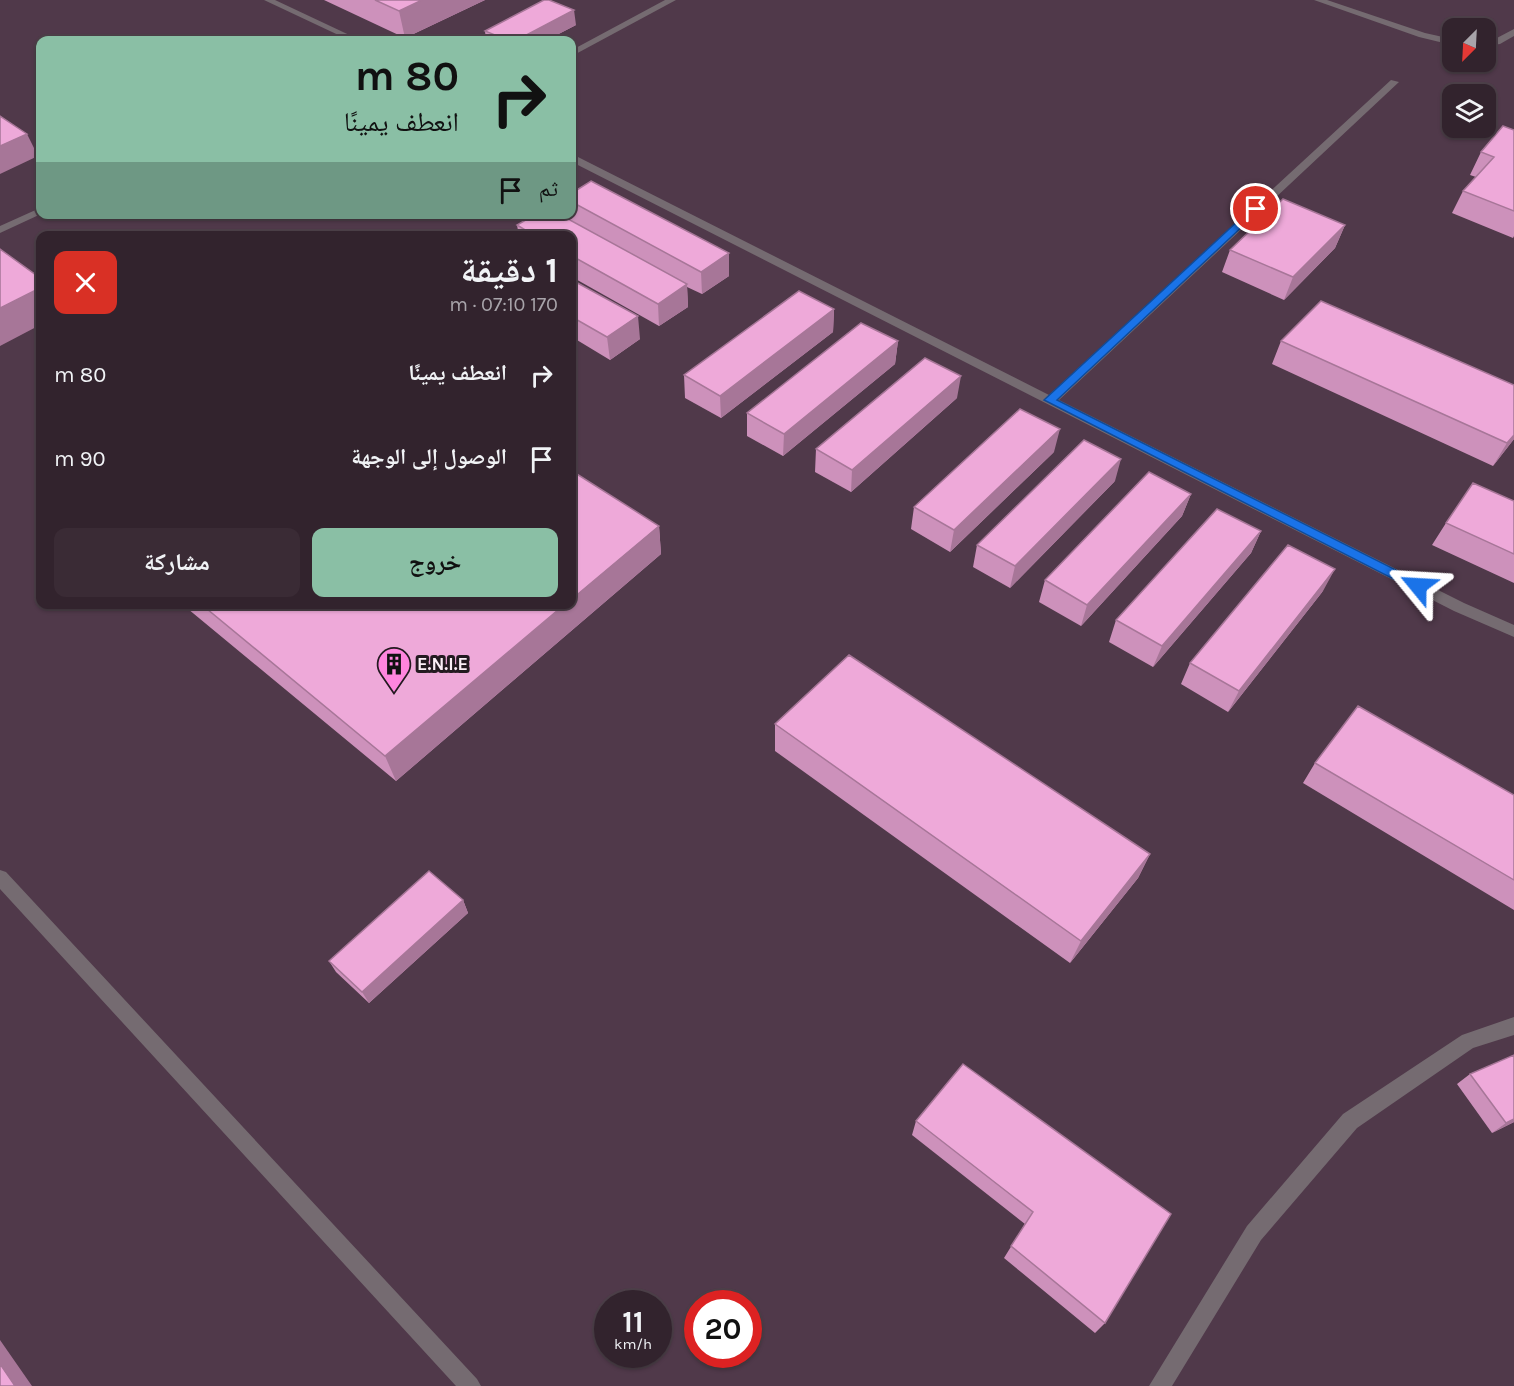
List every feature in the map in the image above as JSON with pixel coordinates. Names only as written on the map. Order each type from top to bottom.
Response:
[{"type":"lane","points":[[268,0],[346,36]]},
{"type":"lane","points":[[576,51],[672,0]]},
{"type":"lane","points":[[1318,0],[1442,40]]},
{"type":"lane","points":[[1496,42],[1514,33]]},
{"type":"lane","points":[[1050,400],[1394,82]]},
{"type":"lane","points":[[576,160],[1459,607],[1514,631]]},
{"type":"lane","points":[[0,230],[36,213]]},
{"type":"lane","points":[[0,877],[470,1386]]},
{"type":"lane","points":[[1160,1386],[1254,1233],[1350,1121],[1468,1041],[1514,1026]]},
{"type":"shaded area","points":[[0,0],[1514,0],[1514,1386],[0,1386]]},
{"type":"building","points":[[375,0],[422,0],[399,11]]},
{"type":"building","points":[[544,0],[574,10],[525,36],[497,36],[485,31]]},
{"type":"building","points":[[0,116],[27,134],[0,146]]},
{"type":"building","points":[[1503,126],[1514,130],[1514,211],[1463,191],[1494,157],[1481,152],[1493,138],[1496,138],[1496,134]]},
{"type":"building","points":[[591,181],[729,253],[701,272],[576,204],[576,190]]},
{"type":"building","points":[[1283,199],[1345,225],[1293,277],[1230,250]]},
{"type":"building","points":[[527,219],[568,219],[687,284],[658,304],[576,258],[576,231],[527,231],[517,225]]},
{"type":"building","points":[[0,249],[36,275],[36,290],[0,308]]},
{"type":"building","points":[[576,282],[638,316],[607,337],[576,319]]},
{"type":"building","points":[[799,291],[834,309],[720,396],[684,375]]},
{"type":"building","points":[[1321,301],[1514,385],[1514,435],[1507,443],[1281,341]]},
{"type":"building","points":[[861,323],[898,341],[784,434],[747,413]]},
{"type":"building","points":[[925,358],[961,376],[852,470],[816,449]]},
{"type":"building","points":[[1020,409],[1060,429],[954,530],[914,507]]},
{"type":"building","points":[[1084,440],[1121,459],[1015,566],[977,545]]},
{"type":"building","points":[[1149,472],[1191,494],[1087,605],[1045,580]]},
{"type":"building","points":[[576,474],[659,526],[576,596]]},
{"type":"building","points":[[1473,483],[1514,501],[1514,554],[1446,523]]},
{"type":"building","points":[[1217,509],[1261,531],[1162,646],[1116,620]]},
{"type":"building","points":[[1288,545],[1335,569],[1239,691],[1190,663]]},
{"type":"building","name":"E.N.I.E","points":[[207,609],[559,609],[385,756]]},
{"type":"building","points":[[849,655],[1150,854],[1081,941],[775,724]]},
{"type":"building","points":[[1358,706],[1514,795],[1514,880],[1315,763]]},
{"type":"building","points":[[429,871],[463,900],[362,992],[329,961]]},
{"type":"building","points":[[1514,1055],[1514,1119],[1506,1123],[1470,1074]]},
{"type":"building","points":[[963,1064],[1171,1214],[1105,1323],[1011,1246],[1033,1212],[916,1121]]},
{"type":"building","points":[[0,1364],[15,1386],[0,1386]]},
{"type":"place","name":"E.N.I.E","points":[[394,693]]},
{"type":"route","points":[[1256,209],[1050,400],[1418,586]]}]
